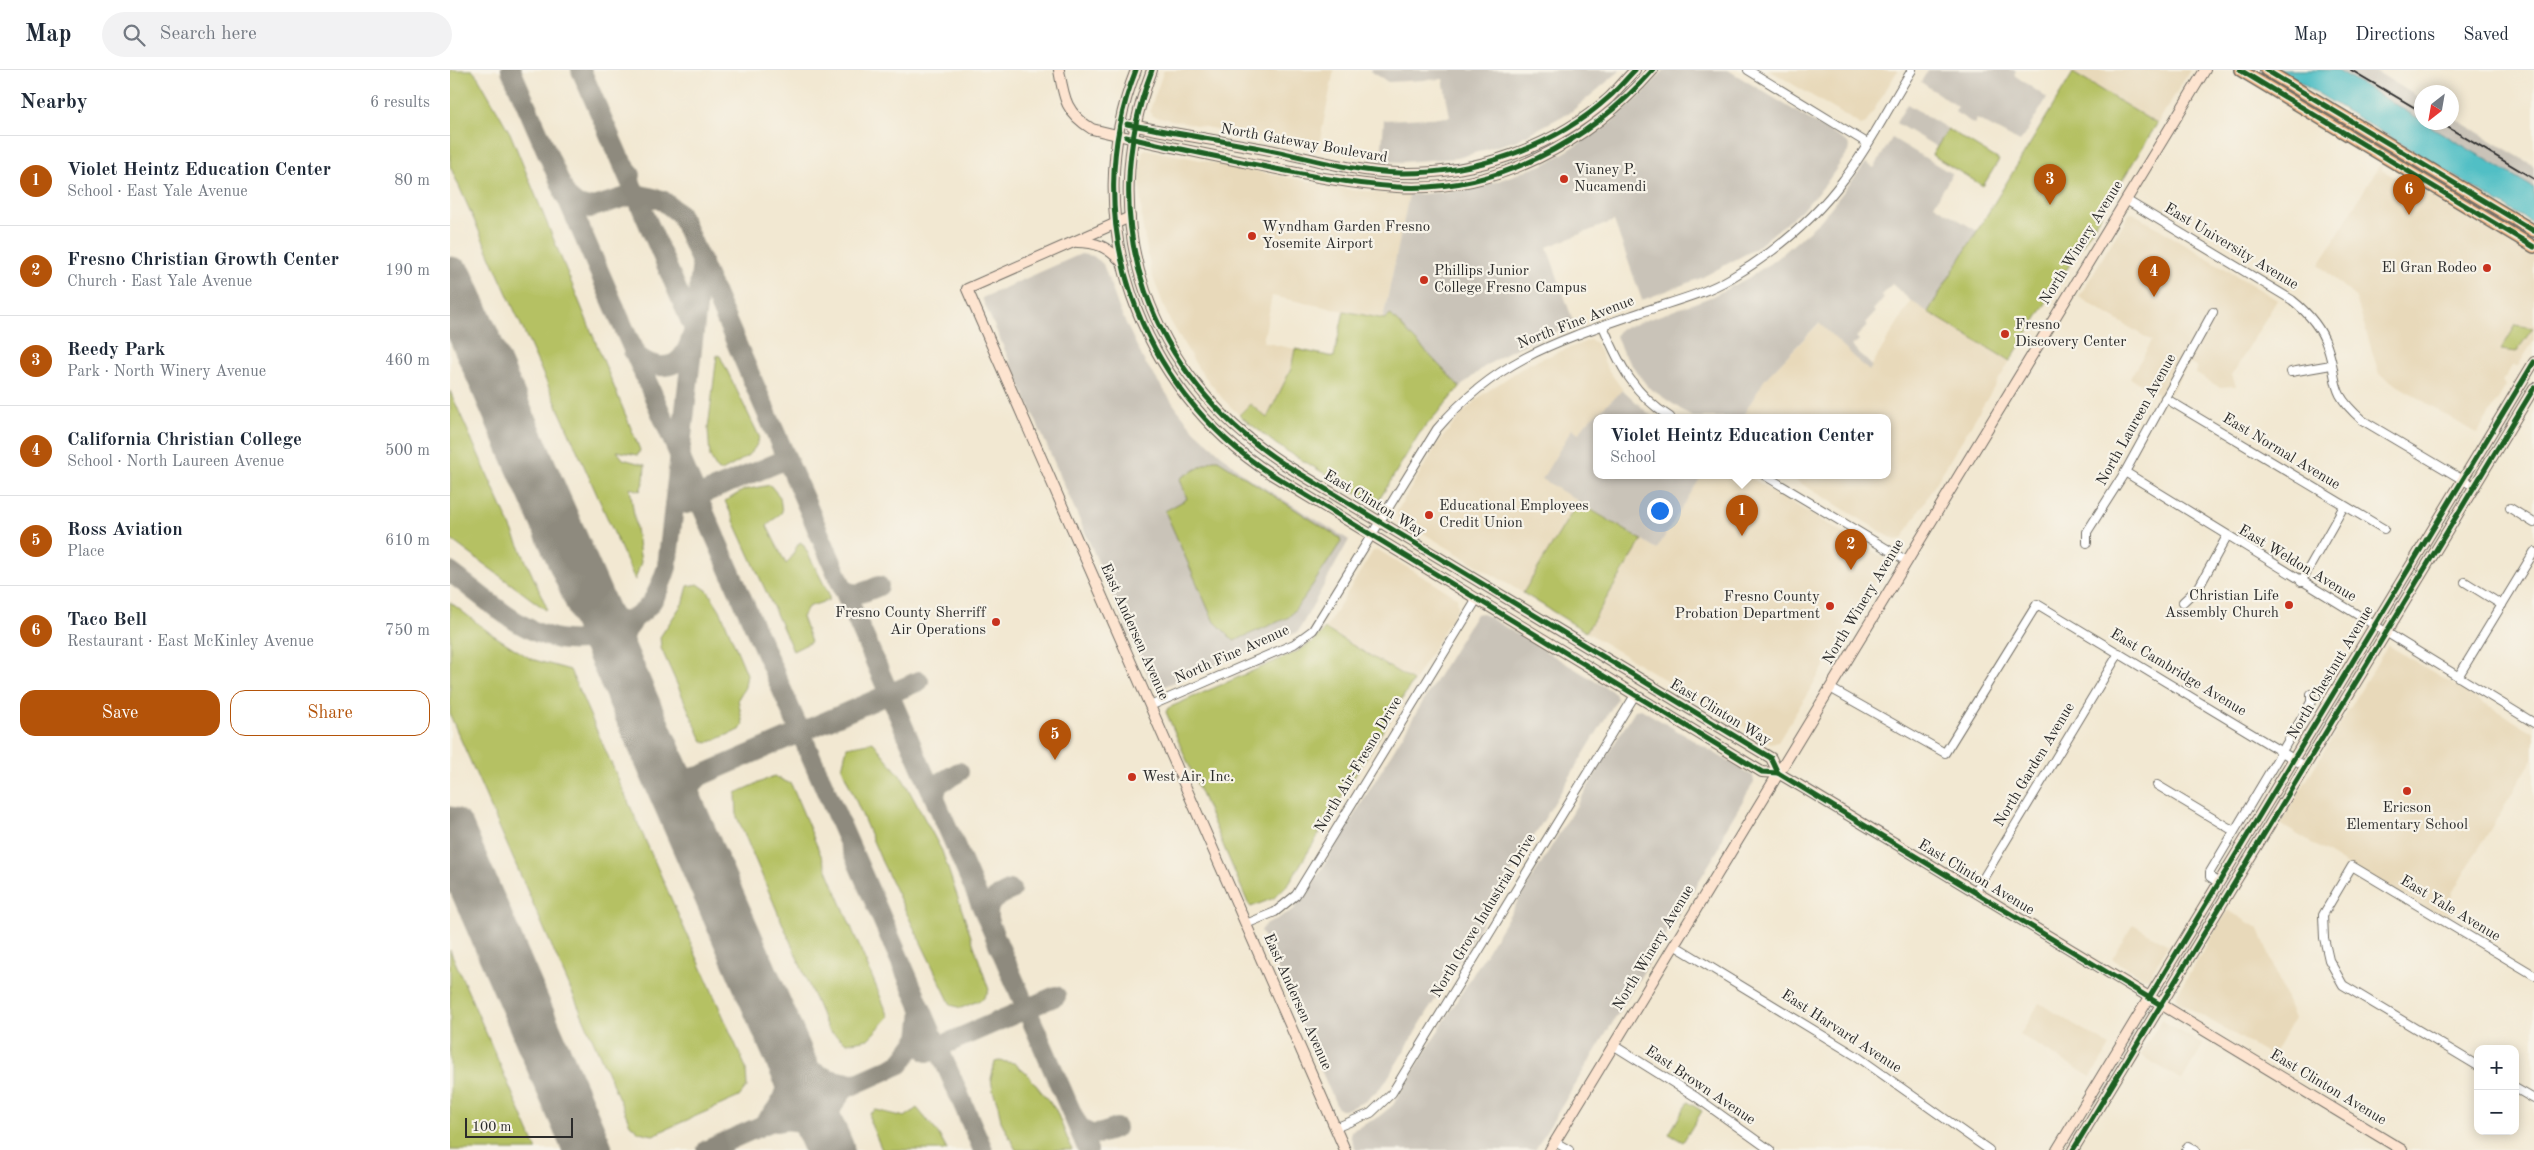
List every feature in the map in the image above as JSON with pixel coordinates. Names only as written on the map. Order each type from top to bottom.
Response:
[{"type":"main road","name":"North Gateway Boulevard","points":[[1059,70],[1063,97],[1070,111],[1079,121],[1092,129],[1133,139],[1343,180],[1399,187],[1484,178],[1514,168],[1562,146],[1589,130],[1633,93],[1653,70]]},
{"type":"main road","points":[[1061,81],[1063,70]]},
{"type":"main road","name":"East Clinton Way","points":[[1136,70],[1121,123],[1114,173],[1116,223],[1121,262],[1137,312],[1165,368],[1198,413],[1233,447],[1271,474],[1762,772],[1778,773],[1771,758],[1264,451],[1226,420],[1188,375],[1162,331],[1139,272],[1130,217],[1129,173],[1135,126],[1152,70]]},
{"type":"main road","name":"North Gateway Boulevard","points":[[1121,123],[1266,149],[1345,167],[1398,173],[1444,171],[1495,161],[1531,147],[1564,130],[1608,98],[1635,70]]},
{"type":"main road","name":"North Winery Avenue","points":[[1553,1146],[2205,70]]},
{"type":"main road","points":[[2240,70],[2534,246]]},
{"type":"main road","points":[[2266,70],[2534,231]]},
{"type":"main road","points":[[2400,166],[2410,165],[2478,205],[2510,217]]},
{"type":"main road","points":[[1343,180],[1345,167]]},
{"type":"main road","name":"East Andersen Avenue","points":[[1130,217],[967,289],[1345,1150]]},
{"type":"main road","points":[[1074,242],[1098,244],[1109,249],[1121,262]]},
{"type":"main road","name":"North Chestnut Avenue","points":[[2057,1150],[2534,362]]},
{"type":"main road","points":[[1165,368],[1206,413],[1212,418],[1226,420]]},
{"type":"main road","points":[[2491,460],[2500,432],[2524,391],[2521,382]]},
{"type":"main road","name":"North Chestnut Avenue","points":[[2073,1150],[2534,388]]},
{"type":"main road","name":"East Clinton Avenue","points":[[1778,773],[2402,1150]]},
{"type":"street","points":[[1748,70],[1867,143]]},
{"type":"street","name":"North Fine Avenue","points":[[1150,706],[1304,638],[1321,620],[1425,447],[1460,403],[1488,379],[1522,357],[1722,282],[1769,254],[1822,207],[1845,178],[1912,70]]},
{"type":"street","name":"East University Avenue","points":[[2126,200],[2292,300],[2314,321],[2322,335],[2328,347],[2338,394],[2348,408],[2362,420],[2475,487]]},
{"type":"street","name":"North Laureen Avenue","points":[[2087,543],[2088,532],[2214,312]]},
{"type":"street","points":[[1603,326],[1628,379],[1653,406],[1665,414]]},
{"type":"street","points":[[2291,372],[2331,365]]},
{"type":"street","name":"East Normal Avenue","points":[[2165,398],[2384,529]]},
{"type":"street","name":"East Weldon Avenue","points":[[2124,472],[2534,724]]},
{"type":"street","points":[[1771,479],[1906,561]]},
{"type":"street","points":[[2301,582],[2344,506]]},
{"type":"street","points":[[2510,508],[2534,523]]},
{"type":"street","points":[[2183,602],[2199,587],[2227,536]]},
{"type":"street","points":[[2458,677],[2534,552]]},
{"type":"street","points":[[2465,582],[2502,605]]},
{"type":"street","name":"North Air-Fresno Drive","points":[[1246,924],[1280,909],[1299,891],[1477,599]]},
{"type":"street","name":"East Cambridge Avenue","points":[[1830,688],[1945,753],[2037,604],[2305,766]]},
{"type":"street","name":"North Garden Avenue","points":[[1975,892],[2118,653]]},
{"type":"street","name":"North Chestnut Avenue","points":[[2219,884],[2212,879],[2210,874],[2309,706],[2311,694]]},
{"type":"street","name":"North Grove Industrial Drive","points":[[1335,1128],[1370,1113],[1392,1093],[1635,695]]},
{"type":"street","points":[[2157,786],[2234,831]]},
{"type":"street","name":"East Yale Avenue","points":[[2474,1064],[2343,986],[2328,960],[2323,916],[2352,866],[2534,975]]},
{"type":"street","name":"East Harvard Avenue","points":[[1674,945],[1858,1057],[1989,1150]]},
{"type":"street","name":"East Brown Avenue","points":[[1613,1045],[1696,1096],[1770,1150]]},
{"type":"street","points":[[2518,1090],[2534,1099]]},
{"type":"street","points":[[1553,1146],[1569,1150]]},
{"type":"shaded area","points":[[1164,70],[1334,70],[1318,150],[1152,116],[1150,110]]},
{"type":"shaded area","points":[[1369,70],[1621,70],[1572,111],[1517,140],[1458,158],[1402,162],[1381,161],[1384,120],[1450,117],[1443,79],[1388,82]]},
{"type":"shaded area","points":[[1664,70],[1728,70],[1848,143],[1850,149],[1825,185],[1806,206],[1755,249],[1701,278],[1642,300],[1614,221],[1547,247],[1574,324],[1512,350],[1484,367],[1460,387],[1391,316],[1383,319],[1409,195],[1455,191],[1484,186],[1547,163],[1605,128],[1642,95]]},
{"type":"shaded area","points":[[1769,70],[1898,70],[1866,123],[1861,125]]},
{"type":"shaded area","points":[[1928,70],[2016,70],[2014,75],[2047,98],[2020,142],[1977,119],[1974,124],[1955,112],[1958,107],[1921,82]]},
{"type":"shaded area","points":[[2075,70],[2190,70],[2157,124],[2073,73]]},
{"type":"shaded area","points":[[2338,70],[2374,70],[2414,95],[2414,116]]},
{"type":"shaded area","points":[[1907,104],[1948,129],[1937,147],[1896,123]]},
{"type":"shaded area","points":[[2459,121],[2534,166],[2534,188],[2437,130],[2459,130]]},
{"type":"shaded area","points":[[1892,138],[1952,174],[1934,205],[1977,231],[1928,312],[1911,301],[1892,284],[1881,295],[1884,298],[1865,323],[1867,326],[1856,337],[1859,340],[1852,346],[1872,366],[1869,371],[1819,323],[1765,379],[1744,414],[1688,414],[1648,387],[1623,353],[1616,336],[1619,330],[1711,297],[1748,278],[1778,258],[1821,220],[1866,163],[1874,168]]},
{"type":"shaded area","points":[[1145,149],[1352,190],[1409,195],[1383,319],[1272,296],[1263,342],[1295,349],[1291,369],[1267,419],[1250,404],[1239,415],[1223,399],[1198,368],[1168,317],[1151,272],[1142,223],[1140,180],[1142,152]]},
{"type":"shaded area","points":[[2380,164],[2382,170],[2399,180],[2403,179],[2534,256],[2534,340],[2518,366],[2512,366],[2503,381],[2506,386],[2477,434],[2379,374],[2356,298],[2319,265]]},
{"type":"shaded area","points":[[2133,213],[2277,300],[2232,375],[2236,386],[2219,387],[2195,373],[2197,368],[2189,363],[2171,393],[2162,394],[2155,400],[2158,394],[2130,378],[2152,341],[2079,297],[2129,214]]},
{"type":"shaded area","points":[[1081,254],[1093,256],[1103,264],[1120,311],[1144,361],[1177,409],[1195,431],[1244,475],[1349,540],[1298,632],[1160,688],[1152,685],[982,298]]},
{"type":"shaded area","points":[[1911,301],[2010,361],[1902,539],[1895,540],[1794,479],[1891,479],[1891,414],[1744,414],[1765,379],[1820,323],[1869,370]]},
{"type":"shaded area","points":[[1590,340],[1596,343],[1607,368],[1623,390],[1596,414],[1593,414],[1593,417],[1579,433],[1572,430],[1578,502],[1523,593],[1398,518],[1397,511],[1439,442],[1463,413],[1482,395],[1528,364]]},
{"type":"shaded area","points":[[1623,390],[1649,414],[1596,414]]},
{"type":"shaded area","points":[[1593,417],[1593,479],[1700,479],[1657,549],[1542,479],[1572,429],[1579,433]]},
{"type":"shaded area","points":[[1700,479],[1753,479],[1884,558],[1886,565],[1778,742],[1772,744],[1586,632],[1642,540],[1657,549]]},
{"type":"shaded area","points":[[1378,550],[1457,597],[1458,607],[1413,683],[1325,629],[1373,551]]},
{"type":"shaded area","points":[[1482,613],[1615,693],[1617,699],[1384,1084],[1366,1101],[1345,1110],[1340,1110],[1337,1107],[1261,931],[1264,926],[1293,910],[1306,895],[1476,614]]},
{"type":"shaded area","name":"Ericson Elementary School","points":[[2388,645],[2534,733],[2534,757],[2452,893],[2450,915],[2445,924],[2280,824]]},
{"type":"shaded area","points":[[1641,709],[1753,776],[1754,782],[1724,832],[1719,848],[1535,1150],[1356,1150],[1350,1136],[1351,1131],[1377,1118],[1393,1105],[1635,710]]},
{"type":"shaded area","points":[[2228,910],[2259,929],[2294,1019],[2272,1056],[2177,1001],[2176,996]]},
{"type":"shaded area","points":[[2133,924],[2168,945],[2149,977],[2144,978],[2112,959]]},
{"type":"shaded area","points":[[2039,1003],[2110,1046],[2091,1077],[2020,1035]]},
{"type":"shaded area","points":[[2161,1020],[2203,1045],[2182,1080],[2140,1055]]},
{"type":"green space","points":[[450,70],[472,70],[478,77],[510,133],[640,450],[638,455],[617,451],[623,459],[645,465],[644,480],[640,491],[630,488],[641,562],[635,580],[450,166]]},
{"type":"green space","points":[[2073,73],[2157,124],[2010,361],[1928,312]]},
{"type":"green space","points":[[1948,129],[1999,160],[1983,186],[1932,155]]},
{"type":"green space","points":[[1344,311],[1384,319],[1391,315],[1460,387],[1419,434],[1379,500],[1372,502],[1277,445],[1239,415],[1250,404],[1267,418],[1291,369],[1295,349],[1334,357]]},
{"type":"green space","points":[[2516,325],[2533,328],[2516,352],[2501,350]]},
{"type":"green space","points":[[717,355],[720,356],[759,436],[757,443],[750,453],[722,471],[718,471],[710,457],[708,429]]},
{"type":"green space","points":[[450,391],[547,608],[546,610],[450,539]]},
{"type":"green space","points":[[1213,460],[1218,460],[1340,538],[1341,542],[1304,598],[1289,617],[1234,641],[1213,620],[1165,511],[1187,499],[1180,479]]},
{"type":"green space","points":[[770,485],[780,497],[782,512],[767,526],[786,564],[800,542],[803,544],[829,594],[829,600],[808,607],[802,617],[811,642],[793,651],[725,501],[744,490]]},
{"type":"green space","points":[[1578,502],[1642,540],[1586,632],[1523,593]]},
{"type":"green space","points":[[698,584],[708,591],[720,610],[747,674],[745,687],[738,699],[743,725],[740,730],[707,743],[700,736],[661,648],[660,637],[684,601],[688,586]]},
{"type":"green space","points":[[450,602],[490,633],[531,659],[570,670],[746,1068],[747,1087],[739,1097],[653,1135],[639,1132],[630,1124],[450,715]]},
{"type":"green space","points":[[1325,629],[1413,681],[1289,883],[1274,898],[1251,907],[1166,712],[1168,708],[1296,652],[1312,642]]},
{"type":"green space","points":[[873,742],[903,779],[942,851],[989,990],[983,999],[961,1008],[951,1005],[882,862],[842,768],[847,747]]},
{"type":"green space","points":[[774,776],[791,784],[889,1017],[868,1039],[847,1043],[828,1030],[737,817],[736,793]]},
{"type":"green space","points":[[450,950],[537,1150],[450,1150]]},
{"type":"green space","points":[[995,1062],[1014,1063],[1028,1075],[1056,1110],[1072,1150],[1016,1150],[1001,1121],[993,1091],[991,1079]]},
{"type":"green space","points":[[1688,1102],[1702,1111],[1683,1142],[1669,1134]]},
{"type":"green space","points":[[917,1108],[938,1133],[947,1150],[882,1150],[870,1122],[870,1114],[876,1110],[905,1117]]},
{"type":"water","points":[[2279,70],[2338,70],[2414,116],[2414,130],[2437,130],[2534,188],[2534,224]]},
{"type":"taxiway","points":[[511,70],[983,1150]]},
{"type":"taxiway","points":[[581,70],[619,157],[631,175]]},
{"type":"taxiway","points":[[623,165],[694,329],[686,352],[676,363],[663,366],[656,365],[643,360],[633,351]]},
{"type":"taxiway","points":[[564,194],[577,205],[590,208],[636,194],[662,200],[680,214],[1088,1150]]},
{"type":"taxiway","points":[[450,572],[507,616],[548,637],[570,640],[593,638],[628,623],[650,604],[659,589],[667,567],[702,262]]},
{"type":"taxiway","points":[[687,504],[697,496],[787,459]]},
{"type":"taxiway","points":[[843,589],[847,592],[856,593],[865,592],[879,586]]},
{"type":"taxiway","points":[[589,599],[599,611],[614,622],[633,619]]},
{"type":"taxiway","points":[[616,662],[620,639],[632,623]]},
{"type":"taxiway","points":[[659,759],[677,774],[688,777],[700,776],[919,681]]},
{"type":"taxiway","points":[[937,805],[935,795],[938,784],[959,772]]},
{"type":"taxiway","points":[[684,816],[687,790],[700,776]]},
{"type":"taxiway","points":[[989,923],[988,910],[992,902],[1000,895],[1011,890]]},
{"type":"taxiway","points":[[927,1052],[1056,996]]},
{"type":"taxiway","points":[[707,1150],[900,1064],[919,1038],[922,1011]]},
{"type":"taxiway","points":[[786,1049],[809,1069],[826,1078],[856,1083]]},
{"type":"taxiway","points":[[765,1122],[778,1107],[786,1089],[788,1079],[786,1049]]},
{"type":"taxiway","points":[[827,1142],[827,1120],[835,1102],[844,1090]]},
{"type":"taxiway","points":[[777,1122],[792,1121],[805,1124],[827,1142]]},
{"type":"taxiway","points":[[1076,1121],[1084,1131],[1094,1134],[1116,1128]]},
{"type":"runway","points":[[450,281],[830,1150]]},
{"type":"runway","points":[[450,831],[588,1150]]},
{"type":"railway","points":[[2351,70],[2414,107]]},
{"type":"railway","points":[[2452,130],[2534,179]]},
{"type":"cycle path","points":[[1136,70],[1119,127],[1114,184],[1118,241],[1132,296],[1155,348],[1186,396],[1225,438],[1271,474],[1762,772],[1778,773],[2161,1005]]},
{"type":"cycle path","points":[[1152,70],[1135,127],[1129,184],[1132,239],[1145,291],[1167,341],[1198,387],[1237,428],[1284,464],[1771,758],[1778,773]]},
{"type":"cycle path","points":[[1127,124],[1265,149],[1366,170],[1400,173],[1428,172],[1484,163],[1538,144],[1563,131],[1587,115],[1612,94],[1635,70]]},
{"type":"cycle path","points":[[1126,137],[1252,164],[1361,184],[1397,187],[1434,187],[1470,181],[1505,172],[1538,158],[1600,120],[1628,96],[1653,70]]},
{"type":"cycle path","points":[[2240,70],[2534,247]]},
{"type":"cycle path","points":[[2266,70],[2534,231]]},
{"type":"cycle path","points":[[2149,998],[2534,362]]},
{"type":"cycle path","points":[[2073,1150],[2534,388]]},
{"type":"place","name":"Vianey P. Nucamendi","points":[[1564,179]]},
{"type":"place","name":"Reedy Park","points":[[2050,205]]},
{"type":"place","name":"Taco Bell","points":[[2409,215]]},
{"type":"place","name":"Wyndham Garden Fresno Yosemite Airport","points":[[1252,236]]},
{"type":"place","name":"El Gran Rodeo","points":[[2487,268]]},
{"type":"place","name":"Phillips Junior College Fresno Campus","points":[[1424,280]]},
{"type":"place","name":"California Christian College","points":[[2154,297]]},
{"type":"place","name":"Fresno Discovery Center","points":[[2005,334]]},
{"type":"place","name":"Educational Employees Credit Union","points":[[1429,515]]},
{"type":"place","name":"Violet Heintz Education Center","points":[[1742,536]]},
{"type":"place","name":"Fresno Christian Growth Center","points":[[1851,570]]},
{"type":"place","name":"Christian Life Assembly Church","points":[[2289,605]]},
{"type":"place","name":"Fresno County Probation Department","points":[[1830,606]]},
{"type":"place","name":"Fresno County Sherriff Air Operations","points":[[996,622]]},
{"type":"place","name":"Ross Aviation","points":[[1055,760]]},
{"type":"place","name":"West Air, Inc.","points":[[1132,777]]},
{"type":"place","name":"Ericson Elementary School","points":[[2407,791]]}]
